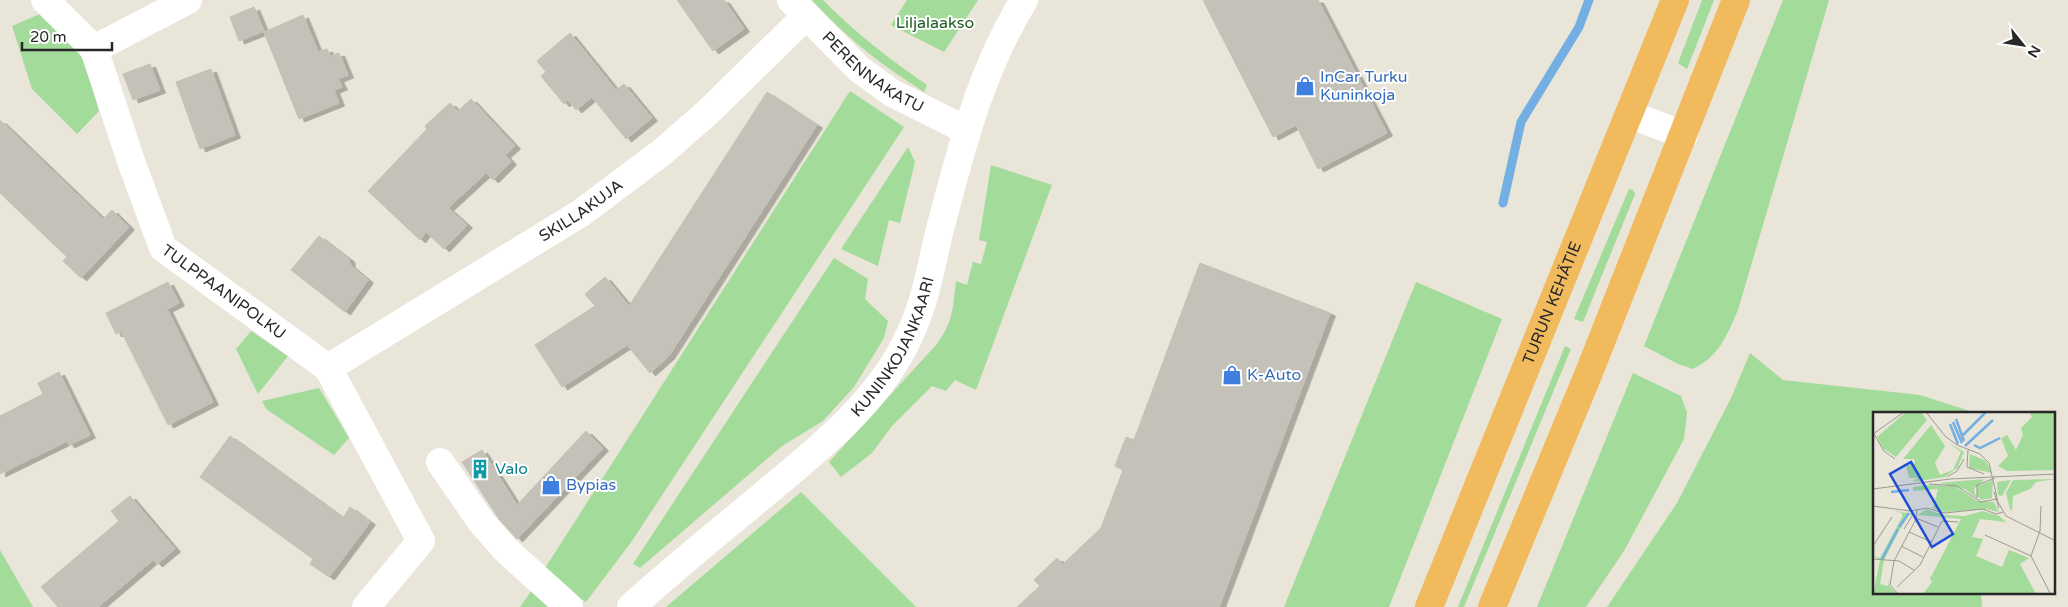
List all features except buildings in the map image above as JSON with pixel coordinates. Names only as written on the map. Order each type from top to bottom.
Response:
[{"type":"highway","name":"TURUN KEHÄTIE","points":[[1429,607],[1631,115],[1676,0]]},
{"type":"highway","points":[[1492,607],[1684,135],[1736,0]]},
{"type":"street","name":"TULPPAANIPOLKU","points":[[45,0],[94,49],[131,161],[163,248],[328,368],[421,541],[366,607]]},
{"type":"street","points":[[94,49],[188,0]]},
{"type":"street","name":"KUNINKOJANKAARI","points":[[631,607],[798,466],[868,400],[904,347],[917,318],[966,130],[982,84],[1000,42],[1024,0]]},
{"type":"street","name":"PERENNAKATU","points":[[798,8],[859,70],[892,94],[966,130]]},
{"type":"street","name":"SKILLAKUJA","points":[[328,368],[369,341],[581,213],[661,153],[694,124],[798,8]]},
{"type":"street","points":[[1631,115],[1684,135]]},
{"type":"street","points":[[440,462],[482,523],[506,550],[569,607]]},
{"type":"green space","points":[[812,0],[823,0],[873,45],[927,85],[924,92],[865,50],[838,27]]},
{"type":"green space","name":"Liljalaakso","points":[[907,0],[978,0],[944,52],[891,25]]},
{"type":"green space","points":[[1702,0],[1714,0],[1687,69],[1678,63]]},
{"type":"green space","points":[[1783,0],[1829,0],[1738,310],[1726,337],[1716,351],[1710,358],[1693,369],[1678,364],[1644,346]]},
{"type":"green space","points":[[40,14],[80,54],[89,74],[99,111],[77,134],[32,89],[12,26]]},
{"type":"green space","points":[[850,91],[904,127],[632,541],[586,602],[542,573]]},
{"type":"green space","points":[[908,147],[915,162],[900,223],[889,220],[878,266],[841,249]]},
{"type":"green space","points":[[991,165],[1052,185],[976,390],[955,380],[946,391],[932,386],[892,426],[872,453],[841,477],[829,462],[936,345],[949,322],[956,281],[967,285],[973,262],[981,264],[987,242],[979,240]]},
{"type":"green space","points":[[1629,189],[1633,190],[1635,194],[1583,322],[1574,319]]},
{"type":"green space","points":[[834,258],[868,279],[865,299],[888,321],[884,338],[854,387],[823,421],[782,446],[640,568],[633,564]]},
{"type":"green space","points":[[1416,282],[1502,319],[1389,607],[1284,607]]},
{"type":"green space","points":[[251,331],[288,356],[258,394],[236,349]]},
{"type":"green space","points":[[1565,346],[1571,349],[1464,607],[1458,607]]},
{"type":"green space","points":[[1750,353],[1783,380],[1920,395],[1973,412],[1873,412],[1873,594],[1981,594],[1982,607],[1607,607],[1677,503],[1731,398]]},
{"type":"green space","points":[[1633,373],[1681,396],[1687,413],[1684,439],[1624,551],[1586,607],[1537,607]]},
{"type":"green space","points":[[319,388],[349,438],[334,455],[266,409],[262,401]]},
{"type":"green space","points":[[801,492],[916,607],[666,607]]},
{"type":"green space","points":[[0,550],[33,607],[0,607]]},
{"type":"green space","points":[[536,584],[557,607],[520,607]]},
{"type":"waterway","points":[[1503,203],[1521,122],[1579,27],[1589,0]]},
{"type":"place","name":"InCar Turku Kuninkoja","points":[[1305,86]]},
{"type":"place","name":"K-Auto","points":[[1232,375]]},
{"type":"place","name":"Valo","points":[[480,469]]},
{"type":"place","name":"Bypias","points":[[551,485]]}]
